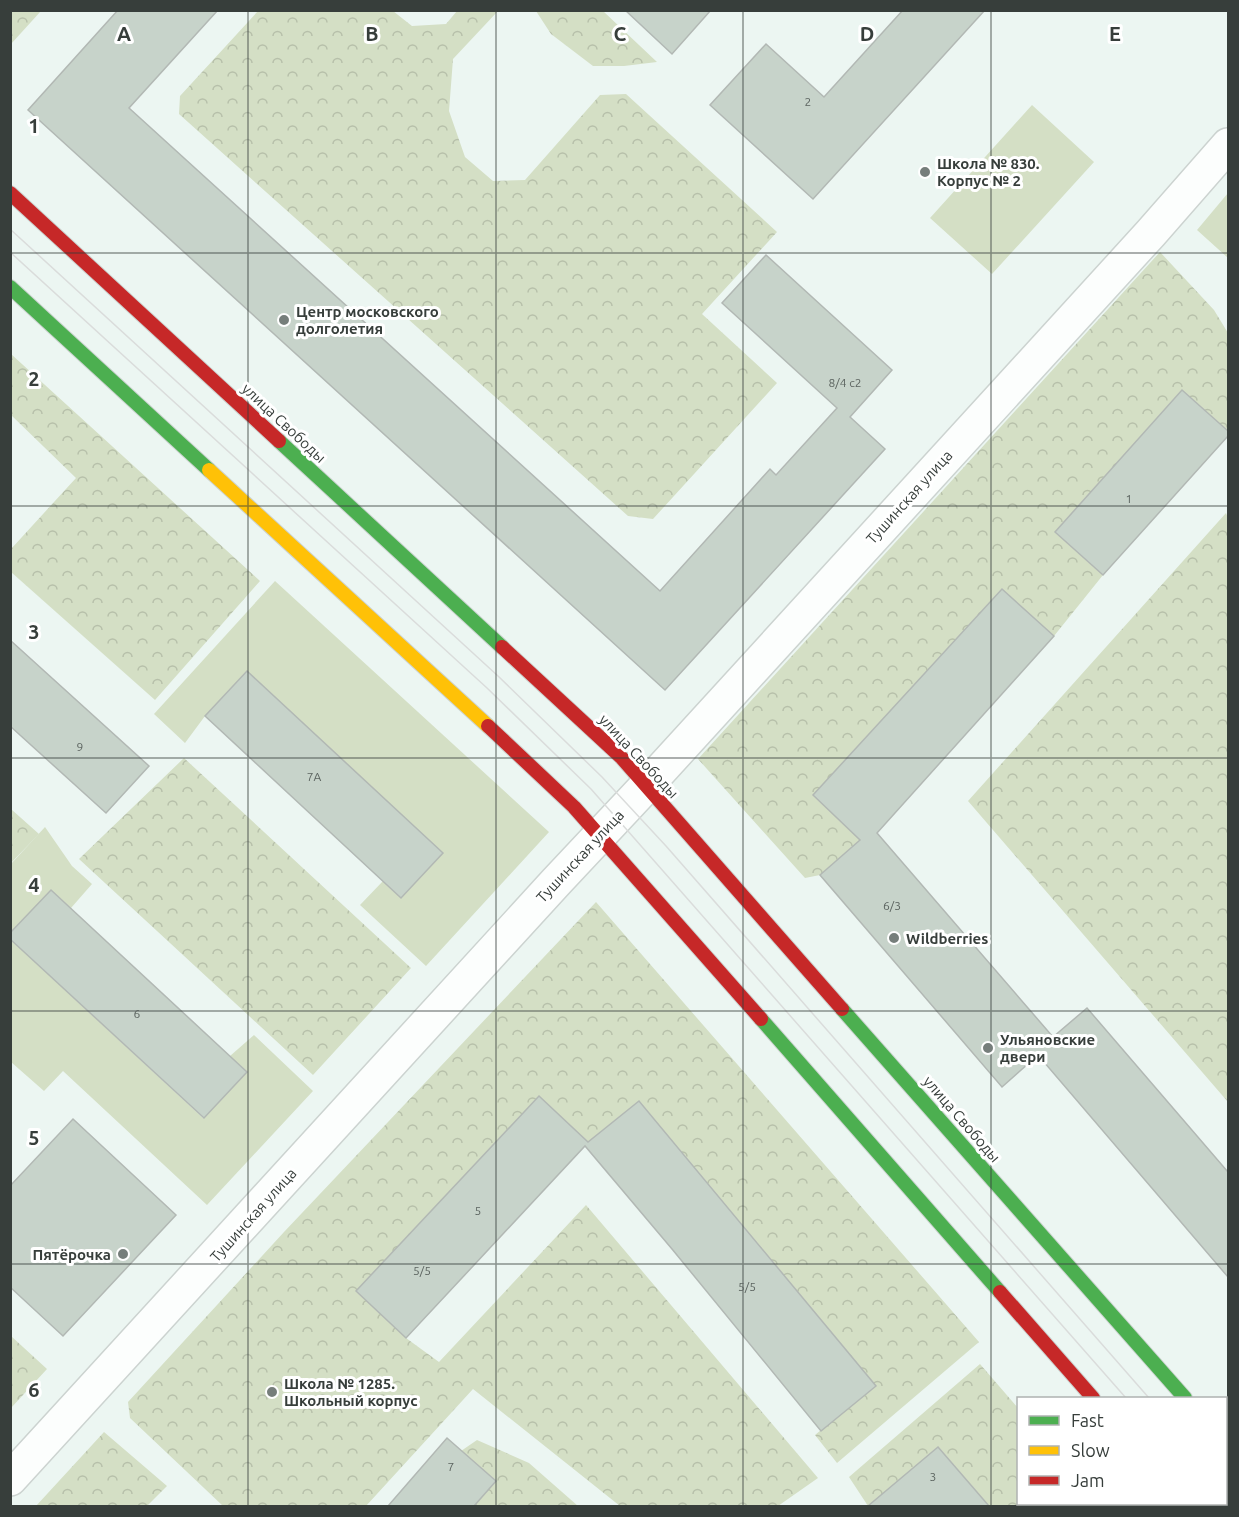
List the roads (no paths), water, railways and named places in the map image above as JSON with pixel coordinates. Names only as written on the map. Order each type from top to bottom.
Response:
[{"type":"main road","name":"улица Свободы","points":[[10,193],[621,757],[1184,1397]]},
{"type":"main road","points":[[10,287],[518,753],[599,834],[1093,1397]]},
{"type":"street","name":"Тушинская улица","points":[[10,1479],[1151,233],[1228,145]]},
{"type":"tram line","points":[[10,229],[498,676],[602,777],[666,846],[1148,1397]]},
{"type":"tram line","points":[[10,252],[487,688],[591,789],[1125,1397]]},
{"type":"place","name":"Школа № 830. Корпус № 2","points":[[925,172]]},
{"type":"place","name":"Центр московского долголетия","points":[[284,320]]},
{"type":"place","name":"Wildberries","points":[[894,938]]},
{"type":"place","name":"Ульяновские двери","points":[[988,1048]]},
{"type":"place","name":"Пятёрочка","points":[[123,1254]]},
{"type":"place","name":"Школа № 1285. Школьный корпус","points":[[272,1392]]}]
